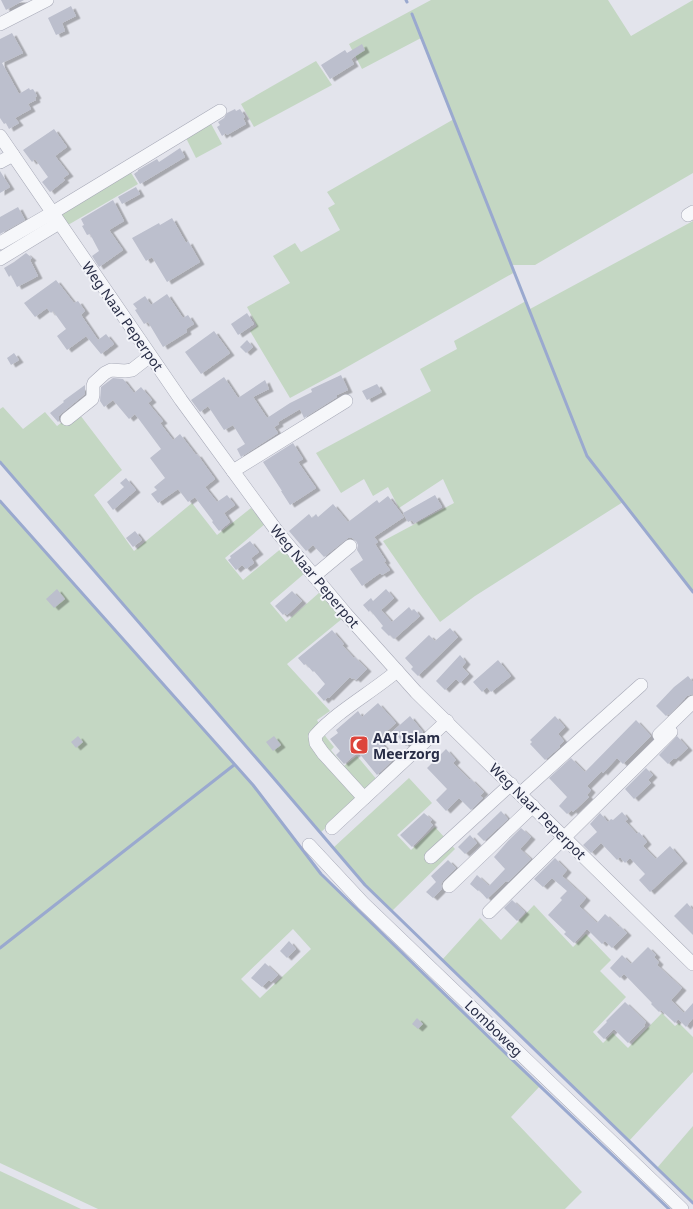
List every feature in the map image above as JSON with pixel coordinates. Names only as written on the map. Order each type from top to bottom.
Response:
[{"type":"street","points":[[0,24],[47,0]]},
{"type":"street","points":[[0,259],[56,218],[220,111]]},
{"type":"street","name":"Weg Naar Peperpot","points":[[0,136],[181,400],[279,534],[314,576],[416,692],[693,964]]},
{"type":"street","points":[[0,162],[13,155]]},
{"type":"street","points":[[0,243],[56,218]]},
{"type":"street","points":[[67,419],[92,399],[94,382],[105,373],[111,370],[132,370],[150,356]]},
{"type":"street","points":[[233,471],[346,401]]},
{"type":"street","points":[[314,576],[350,546]]},
{"type":"street","points":[[364,798],[323,752],[316,743],[315,736],[329,722],[397,671]]},
{"type":"street","points":[[520,794],[641,685]]},
{"type":"street","points":[[489,912],[561,835],[693,702]]},
{"type":"street","points":[[332,828],[447,722]]},
{"type":"street","points":[[561,835],[671,732]]},
{"type":"street","points":[[431,856],[511,784]]},
{"type":"street","points":[[449,886],[533,806]]},
{"type":"street","name":"Lomboweg","points":[[309,845],[363,903],[682,1209]]},
{"type":"green space","points":[[431,0],[608,0],[631,36],[693,0],[693,173],[535,265],[512,265],[515,272],[290,398],[250,331],[257,326],[247,307],[290,283],[273,256],[295,243],[301,252],[340,230],[328,208],[335,204],[327,192],[454,119],[421,38],[362,69],[349,44]]},
{"type":"green space","points":[[316,61],[332,85],[254,127],[241,104]]},
{"type":"green space","points":[[210,122],[222,144],[196,158],[185,136]]},
{"type":"green space","points":[[128,168],[138,184],[68,225],[58,211]]},
{"type":"green space","points":[[693,221],[693,592],[623,502],[475,596],[440,622],[383,541],[454,503],[443,479],[399,508],[388,487],[373,496],[364,479],[341,493],[316,453],[431,391],[420,369],[457,349],[454,341],[526,301],[530,309]]},
{"type":"green space","points":[[3,407],[23,429],[45,412],[57,426],[77,411],[122,470],[94,495],[134,551],[192,503],[217,535],[251,508],[265,524],[225,558],[243,580],[283,547],[305,573],[270,603],[286,622],[320,592],[343,618],[287,664],[330,711],[317,720],[326,737],[334,747],[331,750],[344,766],[357,756],[378,781],[320,833],[0,462],[0,409]]},
{"type":"green space","points":[[0,501],[253,785],[321,874],[540,1086],[511,1117],[582,1192],[565,1209],[98,1209],[0,1163]],"holes":[[[293,929],[311,949],[260,998],[241,979]]]},
{"type":"green space","points":[[409,778],[432,803],[397,835],[411,850],[435,827],[455,849],[392,911],[365,885],[333,848]]},
{"type":"green space","points":[[534,905],[573,947],[586,934],[611,960],[600,971],[626,997],[593,1032],[603,1043],[613,1033],[628,1048],[662,1013],[675,1026],[679,1023],[693,1037],[693,1072],[629,1141],[442,960],[480,918],[501,940]]},
{"type":"green space","points":[[693,1126],[693,1203],[657,1168]]},
{"type":"green space","points":[[0,1171],[81,1209],[0,1209]]},
{"type":"building","points":[[1,0],[24,0],[6,10]]},
{"type":"building","points":[[71,6],[76,16],[62,23],[65,31],[56,35],[48,18]]},
{"type":"building","points":[[12,33],[23,53],[2,63],[19,94],[29,88],[30,90],[33,89],[37,96],[35,97],[36,100],[28,104],[31,109],[15,118],[19,123],[9,129],[6,123],[4,124],[0,118],[0,39]]},
{"type":"building","points":[[362,44],[365,50],[351,59],[354,64],[330,79],[321,65],[345,50],[347,53]]},
{"type":"building","points":[[235,109],[236,111],[240,109],[245,117],[243,118],[246,124],[227,135],[226,133],[222,136],[217,127],[220,125],[218,122],[224,118],[227,113]]},
{"type":"building","points":[[54,129],[67,147],[55,156],[69,174],[63,178],[65,180],[50,192],[42,182],[48,177],[35,159],[32,162],[23,150]]},
{"type":"building","points":[[180,148],[185,157],[140,184],[134,174],[138,170],[157,159],[159,162]]},
{"type":"building","points":[[0,171],[10,187],[0,193]]},
{"type":"building","points":[[136,187],[140,194],[122,204],[118,197]]},
{"type":"building","points":[[113,200],[124,221],[109,230],[123,250],[99,267],[92,256],[99,251],[90,234],[87,235],[82,226],[84,225],[81,219]]},
{"type":"building","points":[[18,207],[25,220],[0,234],[0,217]]},
{"type":"building","points":[[172,218],[186,243],[188,241],[200,262],[167,282],[152,257],[146,261],[132,238],[159,223],[160,225]]},
{"type":"building","points":[[26,253],[32,258],[30,260],[38,276],[17,287],[11,275],[9,277],[4,268]]},
{"type":"building","points":[[56,280],[74,303],[78,301],[85,311],[81,315],[98,340],[106,334],[114,344],[101,354],[86,336],[67,350],[57,336],[66,329],[53,311],[51,313],[47,308],[35,317],[24,303]]},
{"type":"building","points":[[167,294],[183,318],[188,315],[194,324],[186,329],[187,332],[163,347],[148,322],[144,324],[133,304],[145,296],[151,305]]},
{"type":"building","points":[[247,313],[254,324],[238,335],[231,324]]},
{"type":"building","points":[[214,331],[230,353],[201,374],[185,352]]},
{"type":"building","points":[[247,340],[253,347],[246,353],[240,347]]},
{"type":"building","points":[[14,353],[19,360],[11,365],[7,358]]},
{"type":"building","points":[[341,375],[348,390],[337,395],[337,397],[304,418],[300,409],[278,422],[279,424],[274,427],[278,433],[241,457],[237,449],[245,444],[233,425],[224,430],[208,406],[200,412],[191,400],[224,377],[238,398],[265,380],[269,389],[253,397],[267,418],[290,403],[312,392],[311,389]]},
{"type":"building","points":[[113,378],[123,379],[134,393],[141,387],[152,400],[148,403],[163,421],[160,423],[173,440],[180,434],[215,479],[205,487],[217,502],[227,495],[235,505],[224,513],[230,522],[219,531],[195,497],[188,502],[178,489],[158,503],[151,494],[157,490],[154,487],[165,478],[150,458],[161,449],[135,414],[129,419],[113,400],[104,407],[100,401],[101,387]]},
{"type":"building","points":[[377,384],[382,392],[367,400],[362,391]]},
{"type":"building","points":[[85,385],[85,394],[59,416],[58,422],[50,413],[64,402],[63,401]]},
{"type":"building","points":[[293,443],[303,459],[298,462],[316,488],[290,505],[263,462]]},
{"type":"building","points":[[126,478],[136,490],[113,510],[107,502],[124,487],[120,483]]},
{"type":"building","points":[[435,495],[442,507],[414,523],[412,520],[408,522],[403,513]]},
{"type":"building","points":[[388,496],[404,517],[374,537],[378,542],[375,544],[390,570],[382,575],[380,573],[362,586],[350,569],[363,560],[357,550],[358,545],[356,541],[352,538],[348,538],[324,557],[313,545],[306,551],[289,531],[309,514],[312,518],[316,514],[318,517],[333,504],[348,522],[377,500],[379,503]]},
{"type":"building","points":[[135,531],[142,540],[133,547],[126,538]]},
{"type":"building","points":[[250,541],[259,552],[251,558],[254,563],[246,569],[242,565],[236,570],[228,560],[231,558],[230,556]]},
{"type":"building","points":[[57,589],[65,599],[54,608],[46,599]]},
{"type":"building","points":[[386,589],[394,598],[381,610],[392,622],[409,607],[412,611],[414,609],[420,616],[394,639],[381,628],[383,626],[370,610],[369,612],[363,605],[371,598],[373,601]]},
{"type":"building","points":[[292,591],[302,601],[287,615],[285,613],[283,615],[275,606]]},
{"type":"building","points":[[450,628],[458,637],[418,676],[411,669],[413,667],[405,658],[429,635],[435,641]]},
{"type":"building","points":[[332,630],[344,644],[342,645],[367,669],[356,680],[350,677],[324,701],[317,693],[325,684],[314,671],[313,672],[306,664],[304,665],[298,658]]},
{"type":"building","points":[[460,655],[466,662],[462,667],[469,674],[460,683],[456,679],[445,690],[436,681]]},
{"type":"building","points":[[498,660],[511,676],[491,692],[487,687],[482,692],[473,682]]},
{"type":"building","points":[[688,676],[693,682],[693,694],[687,696],[669,715],[668,714],[666,716],[656,706],[674,687]]},
{"type":"building","name":"AAI Islam Meerzorg","points":[[378,703],[396,723],[378,739],[390,753],[388,754],[393,760],[377,775],[358,752],[344,764],[336,755],[340,751],[330,739],[338,733],[336,730],[358,711],[362,717]]},
{"type":"building","points":[[410,716],[423,732],[406,746],[393,731]]},
{"type":"building","points":[[555,716],[565,727],[558,734],[564,741],[559,746],[560,747],[545,760],[530,744],[532,742],[530,740]]},
{"type":"building","points":[[636,720],[651,736],[623,764],[617,758],[603,773],[602,771],[587,786],[591,790],[587,795],[589,797],[573,812],[572,810],[567,814],[559,806],[567,797],[549,778],[571,758],[585,772]]},
{"type":"building","points":[[78,736],[83,742],[76,748],[71,742]]},
{"type":"building","points":[[274,736],[281,745],[273,751],[266,742]]},
{"type":"building","points":[[677,736],[688,748],[668,764],[659,755]]},
{"type":"building","points":[[446,749],[456,760],[453,763],[484,792],[480,796],[483,798],[471,810],[459,798],[446,811],[436,800],[447,789],[427,768]]},
{"type":"building","points":[[646,768],[653,775],[648,780],[651,783],[634,799],[625,789]]},
{"type":"building","points":[[501,811],[508,819],[484,841],[477,834]]},
{"type":"building","points":[[622,812],[628,819],[625,821],[637,834],[639,832],[647,842],[643,846],[656,859],[670,846],[683,861],[650,892],[639,880],[645,874],[630,858],[625,863],[620,857],[617,860],[601,843],[591,853],[583,845],[597,832],[590,824],[600,813],[608,822],[611,819],[613,820]]},
{"type":"building","points":[[424,813],[432,820],[430,822],[433,825],[412,847],[400,835]]},
{"type":"building","points":[[521,828],[531,837],[520,849],[531,859],[508,882],[506,881],[487,899],[479,890],[478,891],[470,884],[477,875],[489,886],[505,869],[494,857]]},
{"type":"building","points":[[470,835],[477,843],[465,854],[458,847]]},
{"type":"building","points":[[555,858],[567,870],[562,876],[586,898],[579,906],[597,923],[605,914],[627,933],[612,948],[605,941],[602,944],[587,929],[574,943],[564,934],[566,932],[548,915],[562,900],[560,898],[567,891],[552,878],[543,887],[534,879]]},
{"type":"building","points":[[448,860],[456,868],[443,881],[441,884],[442,889],[433,898],[426,892],[436,882],[431,876]]},
{"type":"building","points":[[512,900],[525,912],[517,921],[504,908]]},
{"type":"building","points":[[687,903],[693,910],[693,935],[674,916]]},
{"type":"building","points":[[289,941],[296,949],[287,958],[280,951]]},
{"type":"building","points":[[648,947],[656,955],[654,957],[659,962],[657,965],[682,988],[671,1000],[684,1013],[693,1003],[693,1018],[686,1027],[678,1019],[675,1023],[661,1010],[659,1012],[624,974],[620,978],[610,968],[622,955],[631,964]]},
{"type":"building","points":[[265,963],[278,975],[271,982],[269,980],[262,987],[251,978]]},
{"type":"building","points":[[625,1002],[646,1022],[644,1025],[645,1026],[628,1043],[614,1029],[604,1039],[597,1032]]},
{"type":"building","points":[[417,1018],[423,1024],[418,1029],[412,1024]]},
{"type":"waterway","points":[[412,14],[587,456],[693,592]]},
{"type":"waterway","points":[[0,462],[365,885],[693,1203]]},
{"type":"waterway","points":[[0,501],[253,785],[321,874],[669,1209]]},
{"type":"waterway","points":[[0,948],[234,765]]},
{"type":"place","name":"AAI Islam Meerzorg","points":[[359,745]]}]
